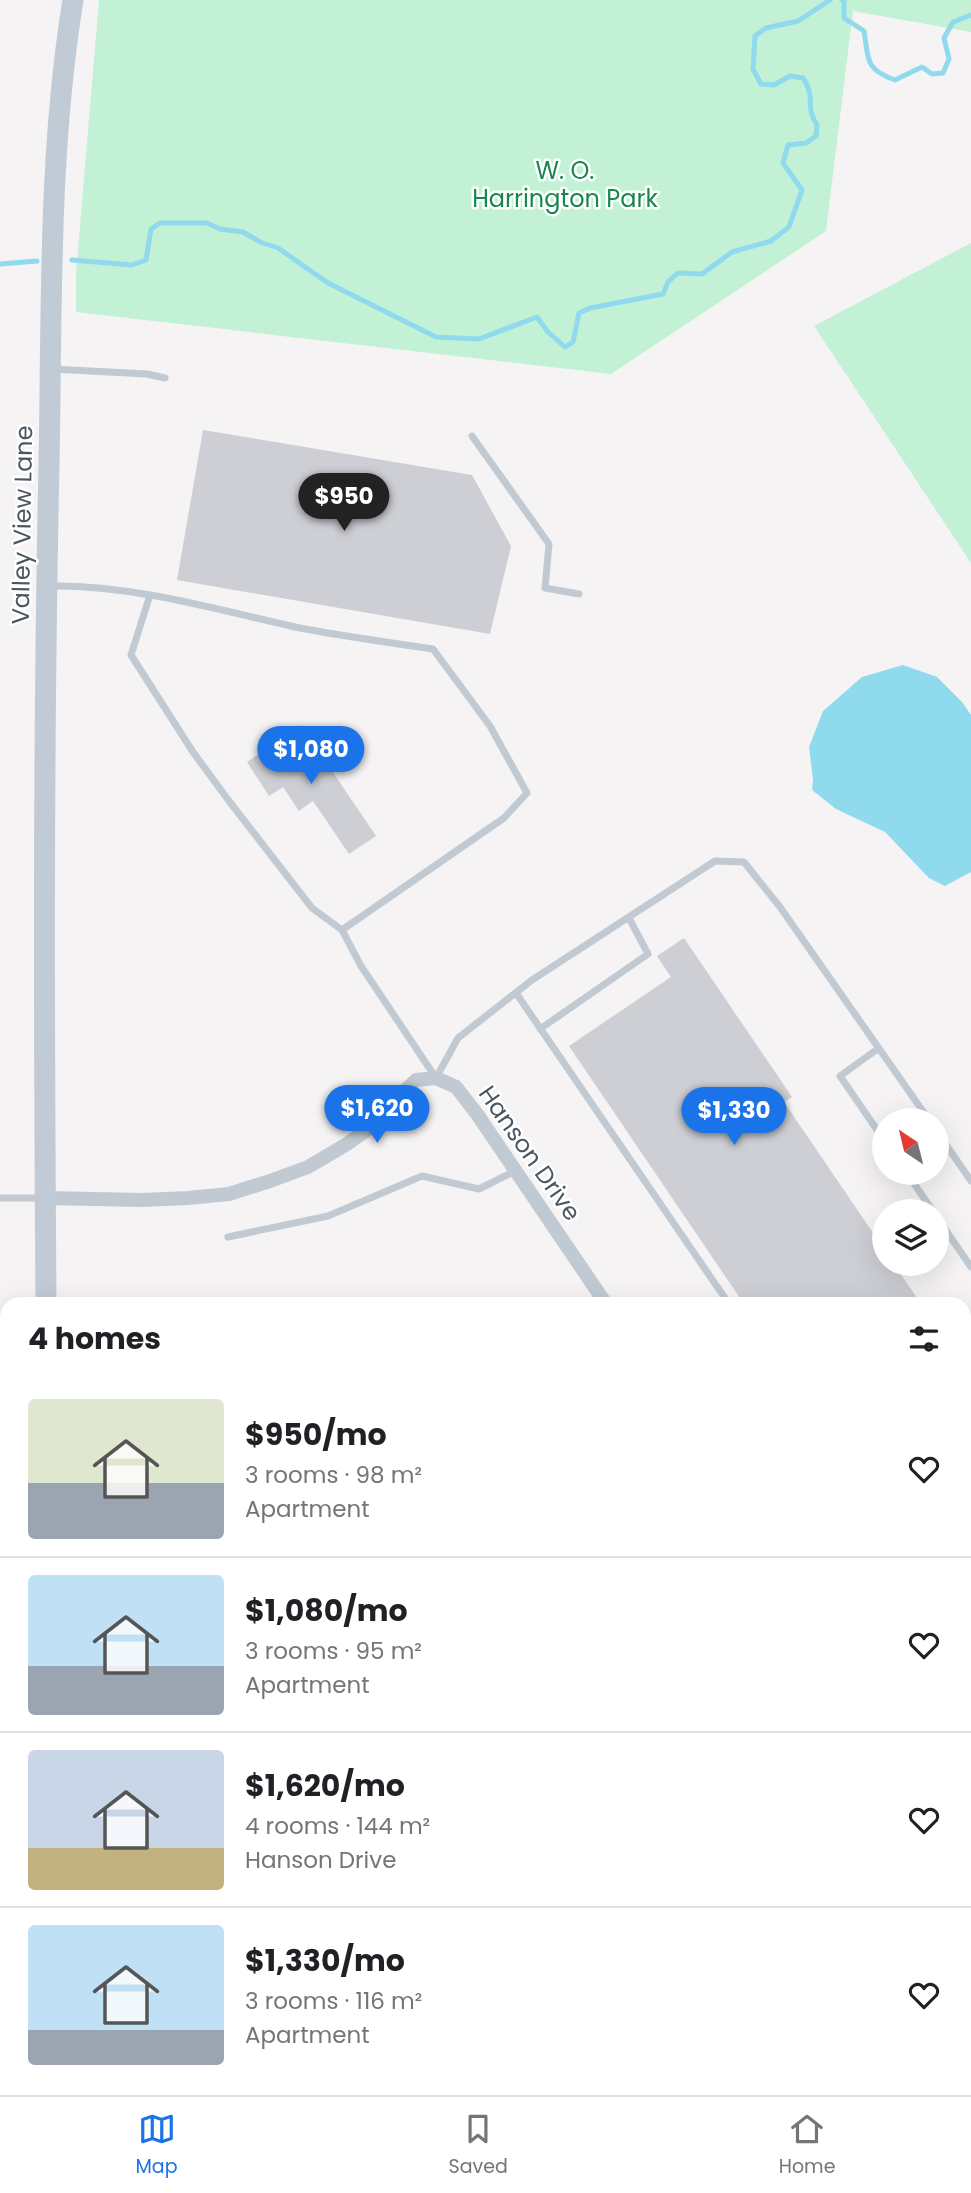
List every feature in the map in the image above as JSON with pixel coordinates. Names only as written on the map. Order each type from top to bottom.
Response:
[{"type":"main road","name":"Valley View Lane","points":[[46,1297],[47,587],[53,195],[63,68],[73,0]]},
{"type":"street","points":[[45,1198],[142,1200],[229,1194],[308,1167],[378,1122],[416,1080],[436,1078]]},
{"type":"street","name":"Hanson Drive","points":[[436,1078],[456,1087],[477,1114],[601,1297]]},
{"type":"lane","points":[[51,369],[147,374],[165,378]]},
{"type":"lane","points":[[472,436],[549,544],[545,588],[579,594]]},
{"type":"lane","points":[[47,587],[85,586],[150,595],[300,628],[433,649],[490,726],[527,793],[504,818],[342,930]]},
{"type":"lane","points":[[150,595],[131,655],[193,752],[229,801],[312,908],[342,930],[361,966],[436,1078],[458,1038],[516,993],[715,861],[744,862],[780,907],[921,1108]]},
{"type":"lane","points":[[540,1029],[648,954],[628,918]]},
{"type":"lane","points":[[516,993],[724,1297]]},
{"type":"lane","points":[[872,1123],[840,1076],[879,1048]]},
{"type":"lane","points":[[949,1149],[971,1181]]},
{"type":"lane","points":[[228,1237],[328,1216],[422,1175],[479,1189],[516,1171]]},
{"type":"lane","points":[[0,1198],[45,1198]]},
{"type":"lane","points":[[949,1235],[971,1267]]},
{"type":"green space","name":"W. O. Harrington Park","points":[[99,0],[971,0],[971,32],[853,11],[826,231],[611,374],[76,312],[76,274]]},
{"type":"green space","points":[[971,243],[971,563],[814,326]]},
{"type":"water","points":[[903,665],[937,677],[971,715],[971,872],[945,886],[929,878],[885,832],[836,809],[812,790],[809,747],[823,711],[862,677]]},
{"type":"building","points":[[203,430],[472,475],[511,546],[490,634],[177,580]]},
{"type":"building","points":[[301,725],[376,836],[349,854],[313,801],[299,811],[283,787],[269,796],[247,762]]},
{"type":"building","points":[[684,938],[792,1097],[784,1102],[872,1231],[872,1276],[902,1276],[916,1297],[739,1297],[569,1046],[671,977],[657,956]]},
{"type":"waterway","points":[[72,260],[132,265],[146,260],[151,229],[160,223],[207,223],[220,229],[243,232],[278,248],[328,283],[436,337],[479,339],[537,317],[548,332],[565,347],[573,342],[579,313],[590,308],[663,294],[668,282],[678,273],[702,274],[732,252],[771,241],[789,227],[802,190],[783,163],[788,145],[806,143],[816,136],[817,125],[803,78],[790,76],[774,85],[761,84],[753,69],[755,36],[766,28],[798,21],[830,0]]},
{"type":"waterway","points":[[842,0],[844,18],[864,31],[868,56],[873,67],[895,80],[922,67],[932,74],[943,73],[949,59],[944,38],[953,22],[971,15]]},
{"type":"waterway","points":[[0,264],[37,261]]}]
